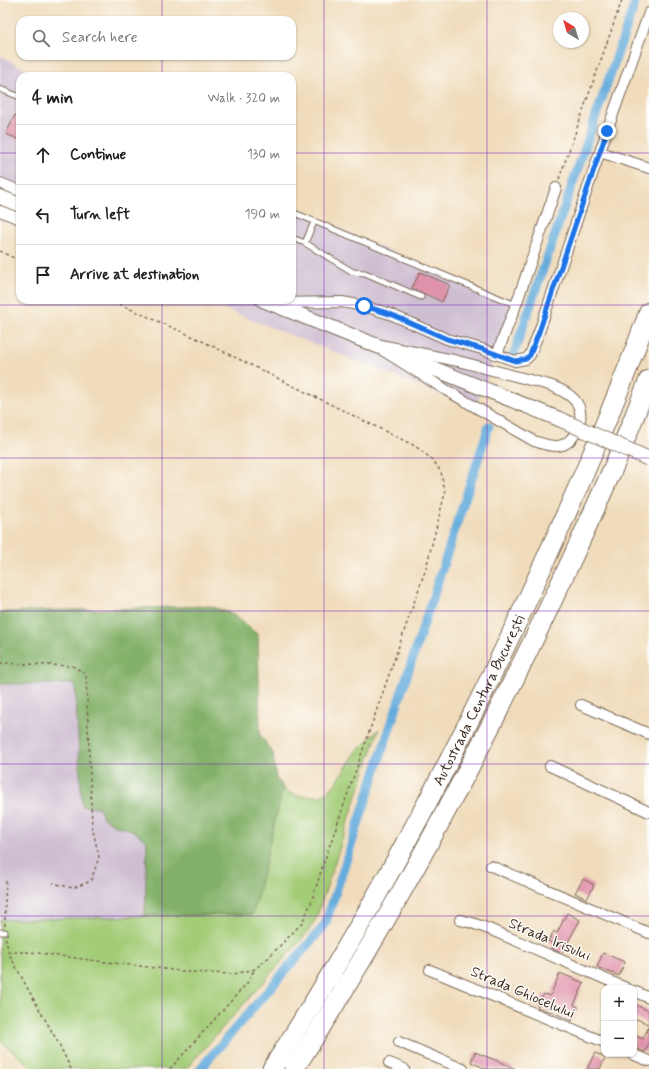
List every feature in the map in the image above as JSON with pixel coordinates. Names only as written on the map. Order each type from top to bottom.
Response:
[{"type":"highway","name":"Autostrada Centura București","points":[[272,1069],[339,961],[402,850],[472,715],[525,606],[592,456],[649,312]]},
{"type":"highway","name":"Autostrada Centura București","points":[[294,1069],[389,913],[488,731],[546,616],[614,465],[649,380]]},
{"type":"main road","points":[[0,197],[16,203]]},
{"type":"main road","points":[[274,304],[559,420],[649,459]]},
{"type":"street","points":[[296,301],[342,302],[364,306],[390,314],[447,339],[515,361],[526,359],[530,355],[649,12]]},
{"type":"street","points":[[600,152],[649,168]]},
{"type":"street","points":[[0,183],[16,189]]},
{"type":"street","points":[[497,354],[516,305],[556,188]]},
{"type":"street","points":[[0,211],[16,217]]},
{"type":"street","points":[[371,343],[458,361],[563,390],[572,397],[579,406],[579,425],[570,440],[558,446],[546,445],[534,441],[446,390],[371,343]]},
{"type":"street","points":[[581,705],[649,734]]},
{"type":"street","points":[[550,766],[649,812]]},
{"type":"street","points":[[491,866],[649,933]]},
{"type":"street","name":"Strada Irisului","points":[[460,920],[489,929],[619,985]]},
{"type":"street","name":"Strada Ghiocelului","points":[[430,970],[601,1041]]},
{"type":"street","points":[[637,992],[649,998]]},
{"type":"street","points":[[399,1042],[463,1069]]},
{"type":"street","points":[[637,1056],[649,1061]]},
{"type":"street","points":[[389,1063],[404,1069]]},
{"type":"lane","points":[[0,89],[16,95]]},
{"type":"lane","points":[[296,214],[516,305]]},
{"type":"lane","points":[[305,243],[314,222]]},
{"type":"lane","points":[[296,240],[305,243],[353,272],[365,273],[421,297]]},
{"type":"path","points":[[556,188],[622,0]]},
{"type":"path","points":[[0,250],[16,259]]},
{"type":"path","points":[[119,304],[196,338],[415,446],[433,460],[441,472],[445,493],[426,568],[311,903],[302,923],[268,958],[255,969],[248,982],[170,1069]]},
{"type":"path","points":[[0,663],[72,666],[86,674],[92,826],[99,857],[91,881],[73,888],[53,882]]},
{"type":"path","points":[[6,880],[3,932],[8,952],[60,1046],[71,1069]]},
{"type":"path","points":[[8,952],[30,952],[189,972],[234,974],[255,969]]},
{"type":"shaded area","points":[[0,55],[29,71],[16,72],[16,226],[0,220]]},
{"type":"shaded area","points":[[296,210],[514,306],[475,408],[212,304],[296,304]]},
{"type":"shaded area","points":[[210,606],[233,614],[258,635],[260,735],[273,753],[276,778],[289,793],[299,796],[320,796],[328,791],[334,786],[356,752],[379,729],[316,919],[307,933],[186,1069],[34,1069],[0,1041],[0,612]]},
{"type":"green space","points":[[210,606],[233,614],[258,635],[260,735],[273,753],[276,778],[283,787],[253,914],[145,916],[147,841],[132,830],[115,825],[103,818],[99,807],[82,806],[75,684],[0,684],[0,612]]},
{"type":"green space","points":[[379,729],[316,919],[307,933],[186,1069],[34,1069],[0,1041],[0,920],[252,914],[283,787],[289,793],[299,796],[320,796],[334,786],[356,752]]},
{"type":"building","points":[[15,115],[16,115],[16,138],[6,134]]},
{"type":"building","points":[[420,272],[450,285],[442,302],[412,288]]},
{"type":"building","points":[[583,879],[594,885],[587,899],[575,893]]},
{"type":"building","points":[[567,913],[580,920],[562,953],[551,949],[553,944],[548,941],[554,931],[557,933]]},
{"type":"building","points":[[603,953],[625,962],[619,976],[597,967]]},
{"type":"building","points":[[560,973],[584,983],[574,1005],[578,1007],[572,1021],[537,1007],[544,994],[550,996]]},
{"type":"building","points":[[637,1005],[649,1011],[649,1024],[637,1019]]},
{"type":"building","points":[[649,1026],[649,1043],[645,1052],[637,1048],[637,1036],[643,1039]]},
{"type":"building","points":[[475,1052],[516,1069],[486,1069],[471,1062]]},
{"type":"building","points":[[595,1053],[601,1055],[601,1057],[605,1057],[600,1069],[587,1069]]},
{"type":"waterway","points":[[512,359],[636,0]]},
{"type":"waterway","points":[[200,1069],[325,925],[489,426]]},
{"type":"route","points":[[364,306],[390,314],[447,339],[482,349],[515,361],[526,359],[530,355],[539,332],[607,131]]}]
